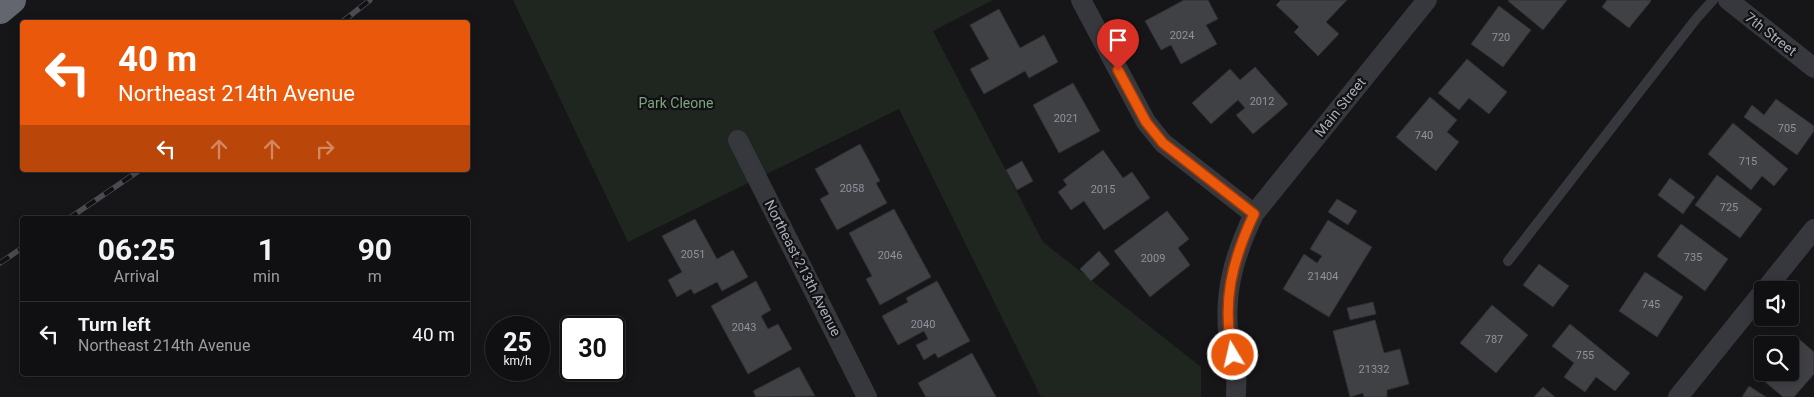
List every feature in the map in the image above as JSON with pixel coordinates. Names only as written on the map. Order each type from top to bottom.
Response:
[{"type":"highway","points":[[0,10],[12,0]]},
{"type":"street","points":[[1082,0],[1152,129],[1163,143],[1254,214]]},
{"type":"street","name":"Main Street","points":[[1236,397],[1236,369],[1230,341],[1228,310],[1230,279],[1238,249],[1254,214],[1427,0]]},
{"type":"street","name":"7th Street","points":[[1728,0],[1814,68]]},
{"type":"street","name":"Northeast 213th Avenue","points":[[738,140],[867,397]]},
{"type":"street","points":[[1772,281],[1814,229]]},
{"type":"street","points":[[1678,397],[1754,303]]},
{"type":"lane","points":[[1508,261],[1696,19],[1713,0]]},
{"type":"green space","name":"Park Cleone","points":[[513,0],[993,0],[933,31],[1043,242],[1201,367],[1201,397],[1041,397],[899,109],[628,242]]},
{"type":"building","points":[[1184,0],[1208,0],[1218,19],[1206,25],[1217,44],[1181,64],[1171,45],[1161,50],[1145,21]]},
{"type":"building","points":[[1281,0],[1347,0],[1326,22],[1339,34],[1318,56],[1294,32],[1299,27],[1276,5]]},
{"type":"building","points":[[1509,0],[1567,0],[1543,30]]},
{"type":"building","points":[[1607,0],[1651,1],[1629,28],[1602,7]]},
{"type":"building","points":[[1499,6],[1531,30],[1503,67],[1471,44]]},
{"type":"building","points":[[999,9],[1020,48],[1044,35],[1058,62],[1029,78],[1025,71],[984,94],[970,69],[989,59],[970,25]]},
{"type":"building","points":[[1467,59],[1507,92],[1489,114],[1469,98],[1459,110],[1438,93]]},
{"type":"building","points":[[1255,67],[1288,104],[1253,134],[1236,115],[1245,108],[1238,100],[1211,124],[1192,103],[1230,69],[1240,80]]},
{"type":"building","points":[[1073,83],[1100,131],[1059,153],[1033,105]]},
{"type":"building","points":[[1430,97],[1457,120],[1447,132],[1459,142],[1436,171],[1396,137]]},
{"type":"building","points":[[1776,99],[1814,126],[1814,131],[1797,155],[1744,117],[1752,105],[1764,115]]},
{"type":"building","points":[[1733,123],[1788,169],[1774,186],[1762,176],[1751,190],[1708,154]]},
{"type":"building","points":[[860,144],[880,181],[876,183],[887,203],[837,230],[820,199],[829,194],[815,169]]},
{"type":"building","points":[[1103,150],[1123,178],[1132,172],[1150,198],[1104,230],[1084,201],[1071,210],[1058,192],[1067,185],[1063,180]]},
{"type":"building","points":[[1022,161],[1033,181],[1017,190],[1006,170]]},
{"type":"building","points":[[1717,175],[1762,209],[1740,238],[1695,205]]},
{"type":"building","points":[[1670,178],[1695,197],[1683,214],[1658,195]]},
{"type":"building","points":[[1337,199],[1357,211],[1348,225],[1328,212]]},
{"type":"building","points":[[894,209],[931,277],[880,305],[866,279],[872,276],[849,233]]},
{"type":"building","points":[[1167,211],[1189,239],[1178,248],[1190,265],[1150,297],[1114,251]]},
{"type":"building","points":[[695,219],[717,259],[733,250],[748,277],[722,291],[717,282],[694,294],[691,289],[677,297],[668,280],[682,272],[662,236]]},
{"type":"building","points":[[1328,220],[1372,247],[1329,317],[1283,289],[1304,254],[1317,263],[1322,256],[1310,249]]},
{"type":"building","points":[[1681,224],[1728,259],[1705,291],[1657,256]]},
{"type":"building","points":[[1099,251],[1110,264],[1091,281],[1080,269]]},
{"type":"building","points":[[1539,264],[1569,286],[1553,307],[1523,285]]},
{"type":"building","points":[[1645,272],[1683,297],[1657,337],[1619,311]]},
{"type":"building","points":[[756,281],[771,310],[761,316],[768,329],[778,324],[792,349],[748,374],[711,306]]},
{"type":"building","points":[[937,281],[970,341],[938,358],[935,353],[924,360],[916,345],[928,339],[924,331],[898,345],[882,316],[908,302],[906,298]]},
{"type":"building","points":[[1373,302],[1376,314],[1350,320],[1347,308]]},
{"type":"building","points":[[1492,305],[1528,335],[1496,373],[1460,343]]},
{"type":"building","points":[[1375,320],[1384,353],[1400,349],[1409,384],[1387,390],[1387,397],[1364,397],[1363,393],[1350,397],[1333,331]]},
{"type":"building","points":[[1570,324],[1630,373],[1615,391],[1596,377],[1585,392],[1564,377],[1574,363],[1552,346]]},
{"type":"building","points":[[1799,339],[1814,352],[1814,374],[1794,397],[1783,397],[1764,381],[1799,381]]},
{"type":"building","points":[[972,353],[996,397],[926,397],[918,383]]},
{"type":"building","points":[[799,367],[815,396],[756,397],[753,391]]},
{"type":"building","points":[[1749,386],[1766,397],[1742,397]]},
{"type":"building","points":[[1543,387],[1555,397],[1534,397]]},
{"type":"railway","points":[[345,20],[370,0]]},
{"type":"railway","points":[[72,216],[137,172]]},
{"type":"railway","points":[[0,263],[20,249]]},
{"type":"route","points":[[1118,70],[1146,122],[1163,143],[1254,214],[1238,249],[1230,279],[1228,310],[1233,355]]}]
